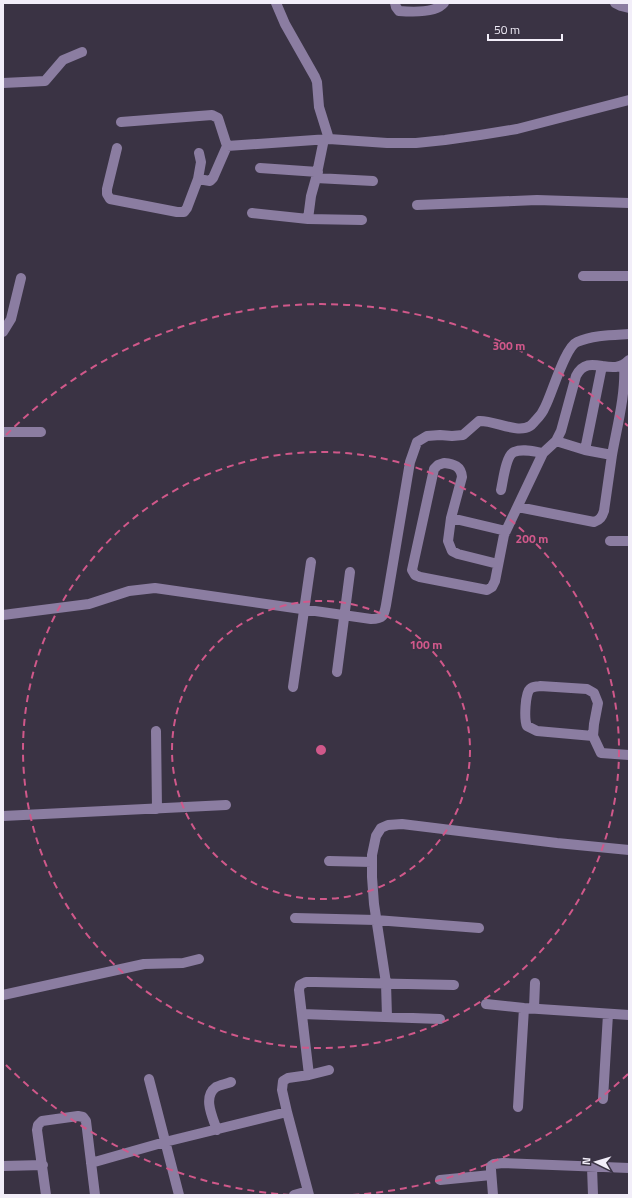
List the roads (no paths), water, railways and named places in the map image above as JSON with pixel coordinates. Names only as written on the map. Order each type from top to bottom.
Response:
[{"type":"street","points":[[276,3],[285,24],[317,82],[319,107],[326,139],[308,219]]},
{"type":"street","points":[[395,3],[399,12],[431,10],[441,7],[444,3]]},
{"type":"street","points":[[615,3],[629,8]]},
{"type":"street","points":[[3,83],[45,81],[63,60],[82,52]]},
{"type":"street","points":[[227,146],[326,139],[387,143],[416,143],[517,129],[629,100]]},
{"type":"street","points":[[121,122],[212,115],[218,118],[227,146],[213,178],[210,181],[198,179]]},
{"type":"street","points":[[117,148],[107,189],[107,194],[110,199],[177,212],[184,212],[187,208],[198,179],[201,162],[198,153]]},
{"type":"street","points":[[260,168],[372,181]]},
{"type":"street","points":[[418,205],[537,200],[629,203]]},
{"type":"street","points":[[252,213],[308,219],[362,220]]},
{"type":"street","points":[[583,276],[629,276]]},
{"type":"street","points":[[3,332],[11,319],[21,278]]},
{"type":"street","points":[[3,615],[89,604],[129,591],[155,588],[371,620],[378,619],[384,615],[410,462],[417,442],[426,436],[463,435],[479,421],[486,420],[521,429],[530,426],[539,417],[545,407],[569,351],[576,342],[588,338],[629,334]]},
{"type":"street","points":[[498,564],[458,554],[452,551],[448,541],[451,518],[462,477],[462,470],[444,463],[434,470],[412,570],[415,575],[420,577],[487,590],[492,587],[495,581],[506,530],[514,512],[518,507],[543,452],[556,441],[561,431],[579,370],[591,364],[613,367],[627,363],[604,511],[601,518],[594,522],[518,507]]},
{"type":"street","points":[[585,450],[602,366]]},
{"type":"street","points":[[3,432],[41,432]]},
{"type":"street","points":[[556,441],[585,450],[612,455]]},
{"type":"street","points":[[501,490],[510,455],[521,450],[543,452]]},
{"type":"street","points":[[451,518],[506,530]]},
{"type":"street","points":[[610,541],[629,541]]},
{"type":"street","points":[[293,687],[311,562]]},
{"type":"street","points":[[337,672],[350,572]]},
{"type":"street","points":[[593,736],[536,731],[526,726],[527,694],[529,689],[540,686],[587,689],[594,694],[598,703],[593,736],[601,753],[629,755]]},
{"type":"street","points":[[156,731],[157,809]]},
{"type":"street","points":[[3,816],[226,806]]},
{"type":"street","points":[[387,1017],[386,983],[376,920],[372,877],[372,862],[376,836],[381,828],[388,825],[402,824],[557,844],[629,850]]},
{"type":"street","points":[[329,861],[372,862]]},
{"type":"street","points":[[295,918],[376,920],[479,928]]},
{"type":"street","points":[[3,995],[144,964],[183,963],[199,959]]},
{"type":"street","points":[[309,1075],[299,990],[300,985],[306,982],[454,985]]},
{"type":"street","points":[[534,1008],[535,983]]},
{"type":"street","points":[[486,1004],[629,1015]]},
{"type":"street","points":[[518,1107],[524,1008]]},
{"type":"street","points":[[302,1014],[440,1019]]},
{"type":"street","points":[[603,1099],[608,1014]]},
{"type":"street","points":[[294,1195],[309,1193],[287,1112],[282,1090],[283,1082],[288,1078],[329,1070]]},
{"type":"street","points":[[149,1079],[179,1195]]},
{"type":"street","points":[[217,1130],[209,1106],[211,1092],[216,1087],[231,1082]]},
{"type":"street","points":[[91,1163],[166,1142],[287,1112]]},
{"type":"street","points":[[46,1195],[37,1130],[38,1124],[42,1121],[78,1116],[83,1117],[86,1121],[95,1195]]},
{"type":"street","points":[[492,1195],[491,1166],[494,1164],[503,1163],[629,1168]]},
{"type":"street","points":[[3,1166],[43,1165]]},
{"type":"street","points":[[592,1166],[593,1195]]},
{"type":"street","points":[[440,1180],[491,1175]]}]
